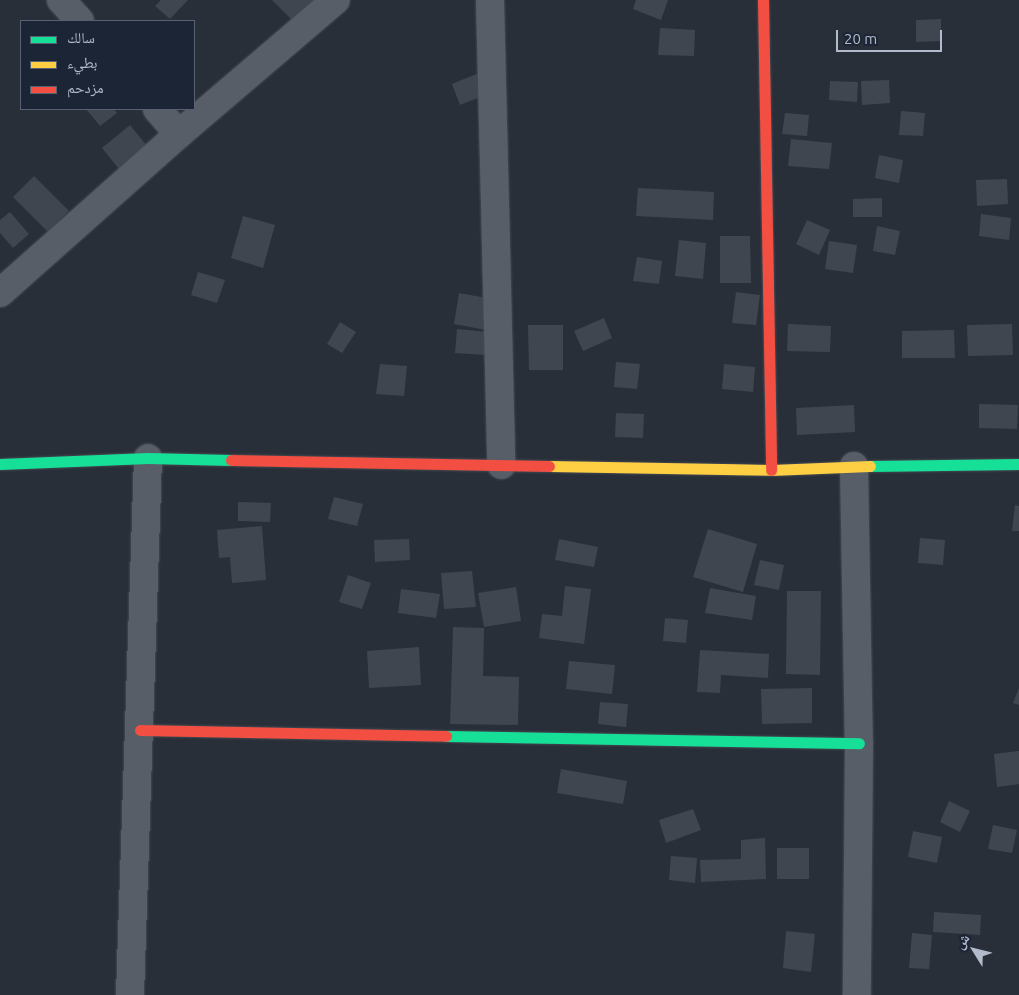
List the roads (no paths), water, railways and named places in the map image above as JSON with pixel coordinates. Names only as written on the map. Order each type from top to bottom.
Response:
[{"type":"street","points":[[61,0],[79,20]]},
{"type":"street","points":[[0,293],[179,134],[336,0]]},
{"type":"street","points":[[490,0],[501,465]]},
{"type":"street","points":[[763,0],[771,470]]},
{"type":"street","points":[[158,110],[179,134]]},
{"type":"street","points":[[130,995],[148,458]]},
{"type":"street","points":[[0,464],[148,458],[771,470],[854,466],[1019,464]]},
{"type":"street","points":[[854,466],[859,743],[858,995]]},
{"type":"street","points":[[140,730],[859,743]]}]
